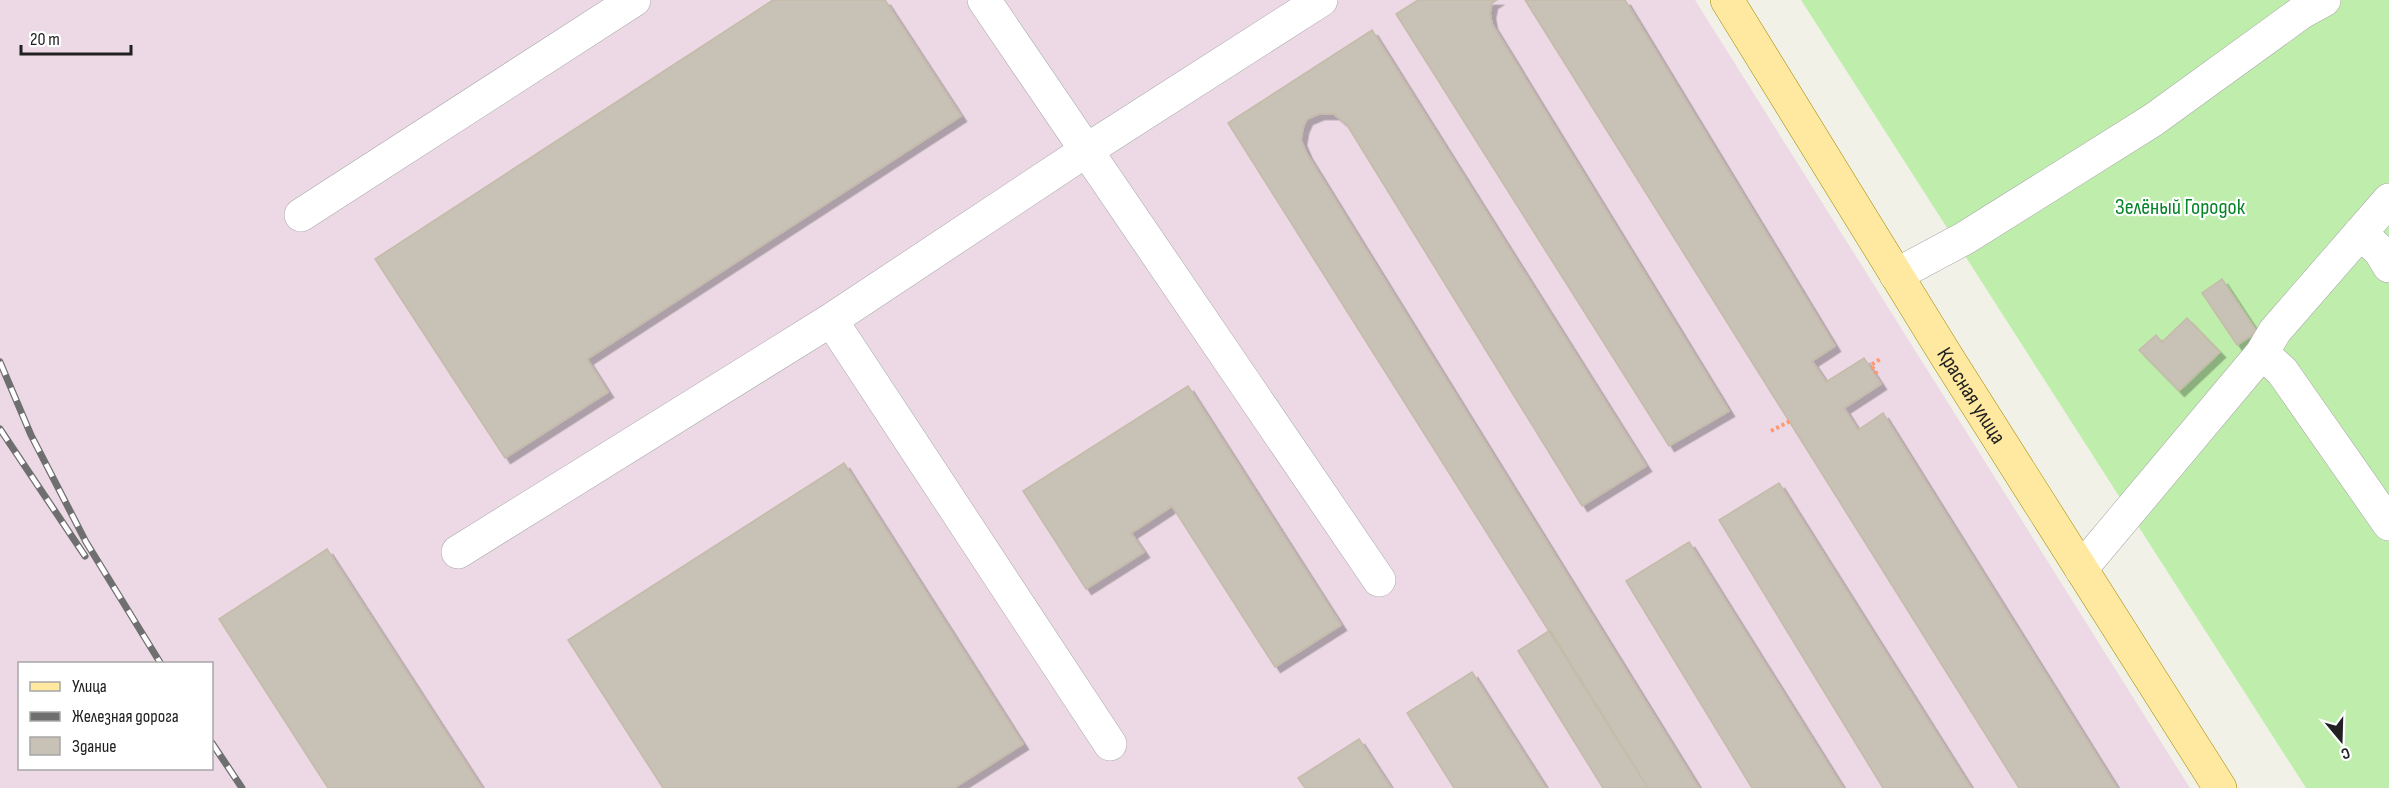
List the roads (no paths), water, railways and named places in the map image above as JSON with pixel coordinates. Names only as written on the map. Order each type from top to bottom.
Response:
[{"type":"main road","name":"Красная улица","points":[[1727,0],[1896,275],[1941,361],[2081,569],[2220,788]]},
{"type":"lane","points":[[301,214],[634,0]]},
{"type":"lane","points":[[984,0],[1379,580]]},
{"type":"lane","points":[[458,552],[831,320],[1087,150],[1283,10],[1321,0]]},
{"type":"lane","points":[[1896,275],[1965,237],[2152,120],[2307,4]]},
{"type":"lane","points":[[2081,569],[2262,353],[2275,331],[2389,200]]},
{"type":"lane","points":[[2360,233],[2380,251],[2389,266]]},
{"type":"lane","points":[[831,320],[1110,744]]},
{"type":"lane","points":[[2262,353],[2282,371],[2389,524]]},
{"type":"railway","points":[[0,362],[31,435],[86,542],[160,662]]},
{"type":"railway","points":[[0,429],[85,556]]},
{"type":"railway","points":[[213,744],[242,788]]},
{"type":"park label","name":"Зелёный Городок","points":[[2180,207]]}]
